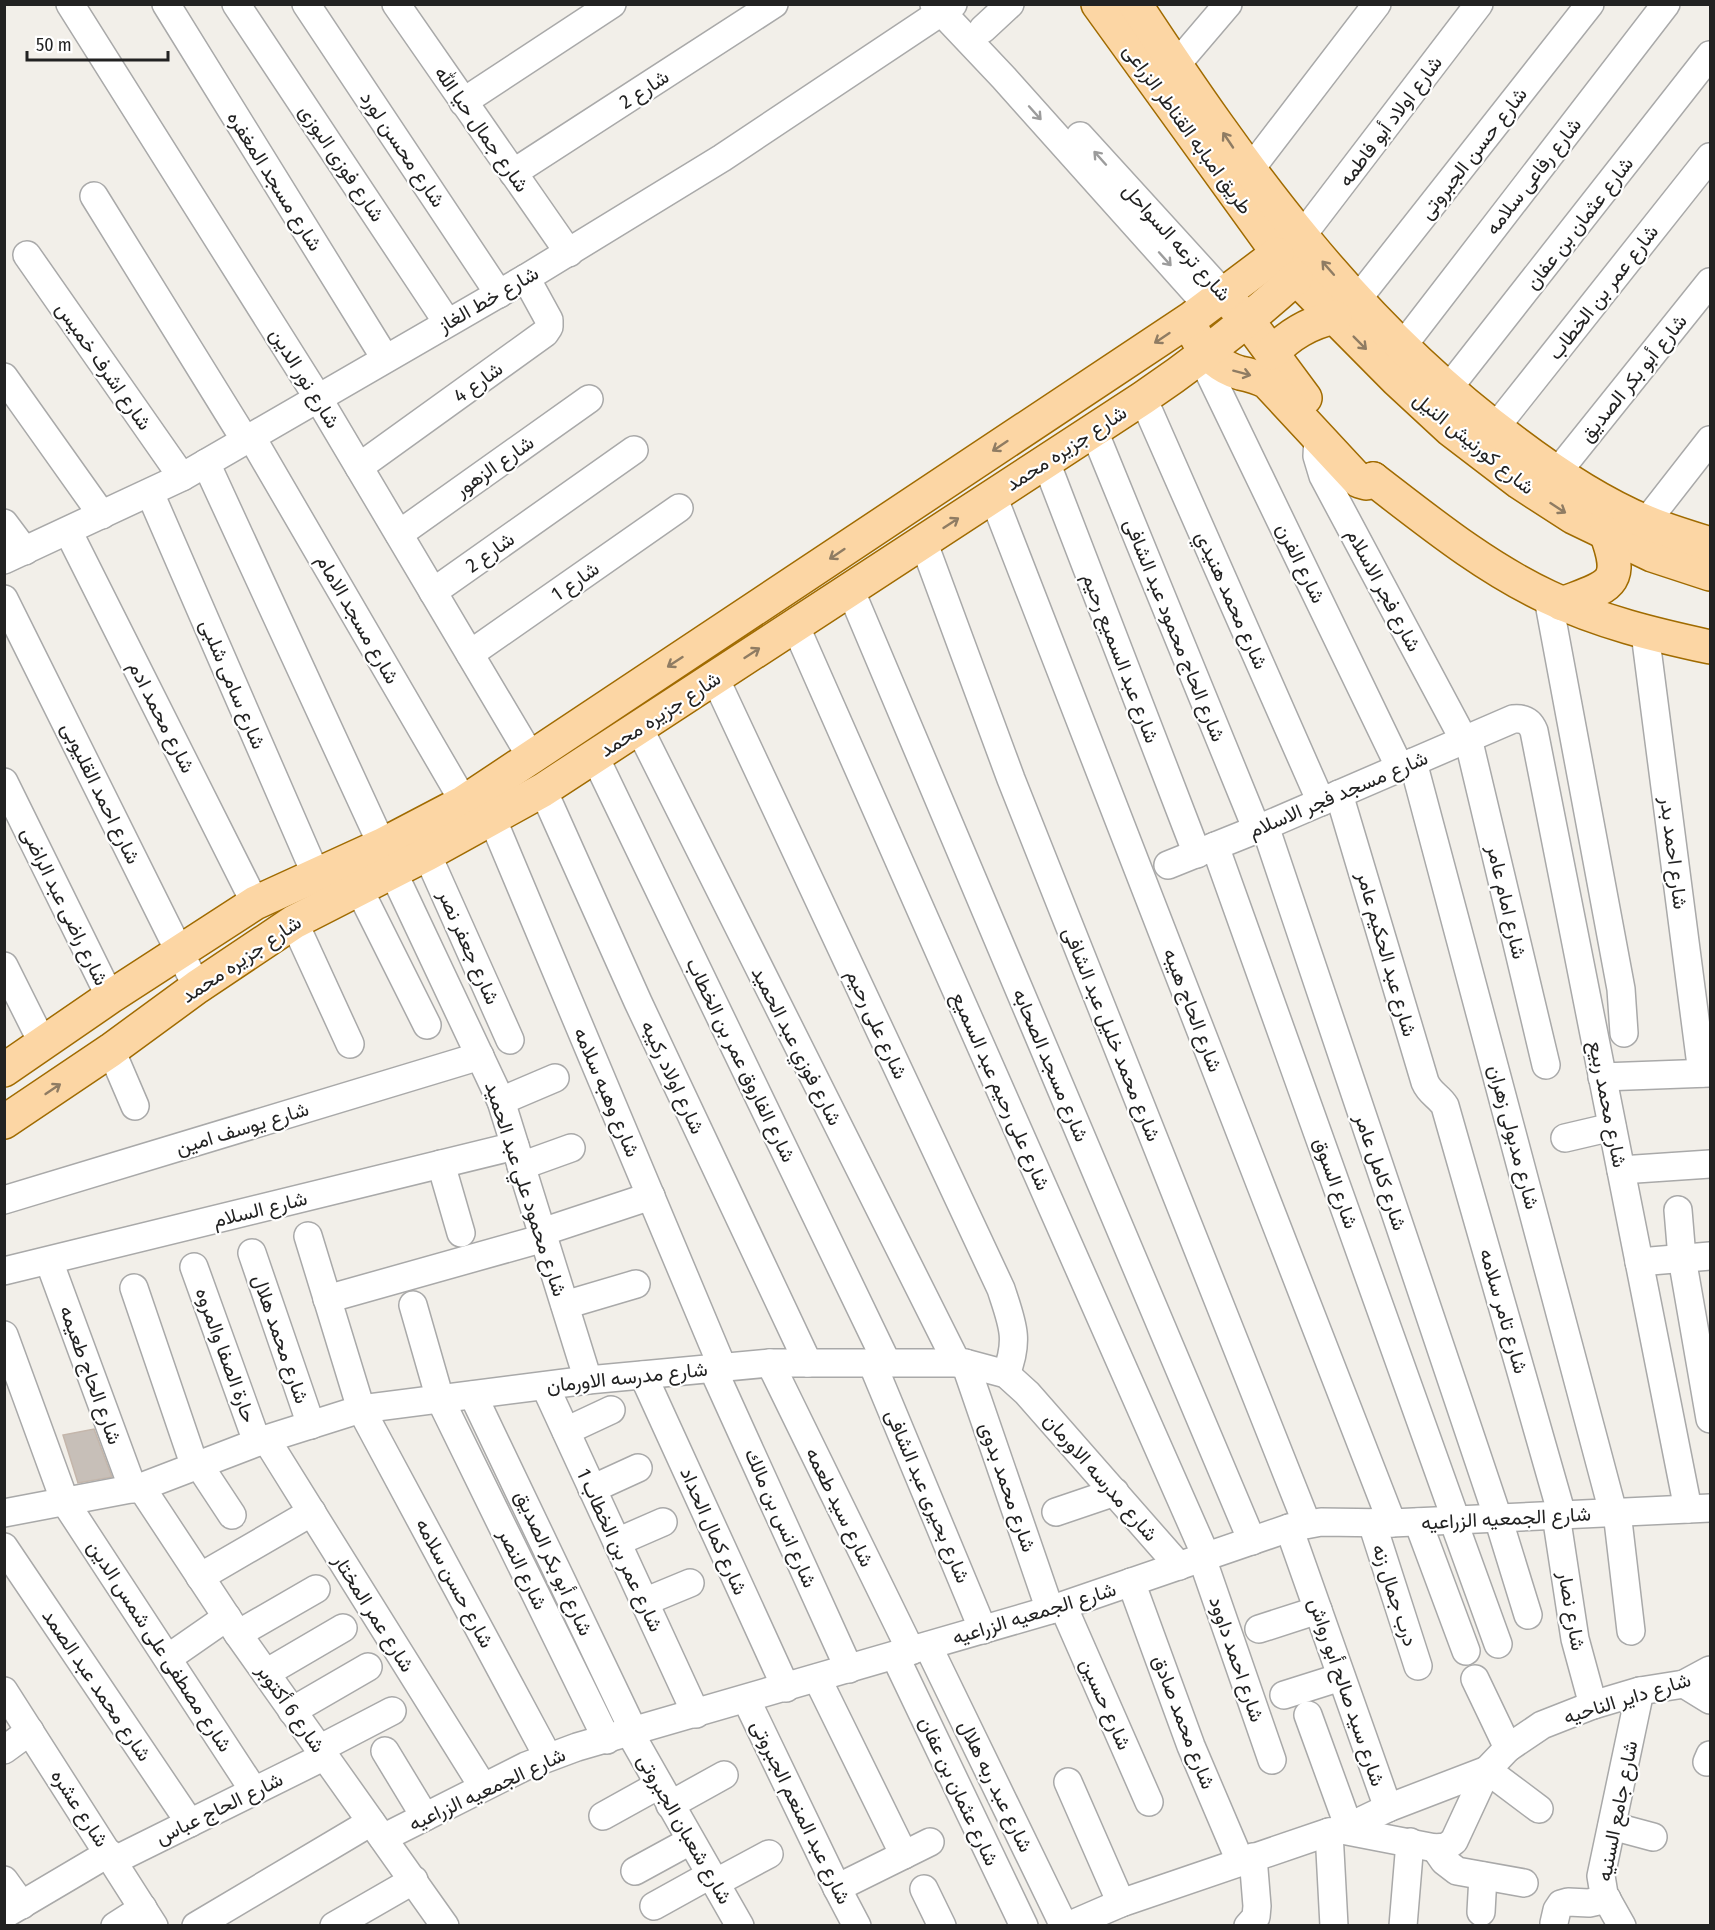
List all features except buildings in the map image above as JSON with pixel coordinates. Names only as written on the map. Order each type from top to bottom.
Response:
[{"type":"main road","name":"طريق امبابه القناطر الزراعى","points":[[1098,4],[1147,47],[1176,65],[1249,171],[1292,257]]},
{"type":"main road","name":"طريق امبابه القناطر الزراعى","points":[[1136,4],[1147,47],[1292,257]]},
{"type":"main road","name":"شارع جزيره محمد","points":[[4,1122],[294,922],[359,889],[387,858],[531,757],[1208,306],[1292,257]]},
{"type":"main road","name":"شارع جزيره محمد","points":[[4,1070],[42,1042],[255,903],[316,875],[387,858],[427,854],[543,790],[1094,431],[1205,356],[1248,321],[1292,257]]},
{"type":"main road","name":"شارع كورنيش النيل","points":[[1292,257],[1346,309],[1401,348],[1447,390],[1556,474],[1646,522],[1710,544]]},
{"type":"main road","name":"شارع ترعه السواحل","points":[[1208,306],[1248,321],[1331,429],[1373,468],[1375,472],[1373,479],[1366,483],[1359,481],[1267,382],[1259,377],[1227,368],[1205,356],[1198,341],[1208,306]]},
{"type":"main road","name":"شارع كورنيش النيل","points":[[1346,309],[1397,380],[1451,430],[1519,482],[1573,517],[1606,533],[1652,555],[1710,574]]},
{"type":"main road","points":[[1272,353],[1306,326],[1346,309]]},
{"type":"main road","name":"شارع ترعه السواحل","points":[[1373,479],[1447,536],[1497,570],[1555,601],[1645,633],[1710,647]]},
{"type":"main road","points":[[1555,601],[1598,590],[1610,581],[1616,567],[1606,533]]},
{"type":"main road","points":[[809,573],[840,595]]},
{"type":"street","name":"شارع نور الدين","points":[[70,4],[318,398],[531,757]]},
{"type":"street","name":"شارع مسجد المغفره","points":[[166,4],[385,358]]},
{"type":"street","name":"شارع فوزى البوزى","points":[[236,4],[447,322]]},
{"type":"street","name":"شارع محسن لورد","points":[[306,4],[499,294]]},
{"type":"street","name":"شارع جمال حيا الله","points":[[396,4],[569,253]]},
{"type":"street","points":[[463,102],[612,4]]},
{"type":"street","name":"شارع 2","points":[[513,173],[774,4]]},
{"type":"street","name":"شارع خط الغاز","points":[[15,556],[182,477],[569,253],[958,12],[1010,4]]},
{"type":"street","points":[[1176,65],[1228,4]]},
{"type":"street","points":[[1249,171],[1377,4]]},
{"type":"street","name":"شارع اولاد أبو فاطمه","points":[[1292,257],[1479,4]]},
{"type":"street","name":"شارع حسن الجبروتى","points":[[1346,309],[1590,4]]},
{"type":"street","name":"شارع رفاعى سلامه","points":[[1401,348],[1666,4]]},
{"type":"street","name":"شارع ترعه السواحل","points":[[958,12],[1208,306]]},
{"type":"street","name":"شارع عثمان بن عفان","points":[[1447,390],[1710,55]]},
{"type":"street","name":"شارع عمر بن الخطاب","points":[[1495,428],[1710,156]]},
{"type":"street","name":"شارع مسجد الامام","points":[[94,196],[248,438],[464,802]]},
{"type":"street","name":"شارع اشرف خميس","points":[[27,255],[182,477]]},
{"type":"street","name":"شارع 4","points":[[359,467],[545,333],[549,327],[549,320],[526,278]]},
{"type":"street","name":"شارع أبو بكر الصديق","points":[[1556,474],[1710,282]]},
{"type":"street","name":"شارع الفرن","points":[[1205,356],[1407,765]]},
{"type":"street","points":[[4,377],[102,515]]},
{"type":"street","name":"شارع محمد هنيدي","points":[[1143,398],[1330,798]]},
{"type":"street","name":"شارع الزهور","points":[[399,534],[589,399]]},
{"type":"street","name":"شارع الحاج محمود عبد الشافى","points":[[1094,431],[1261,828]]},
{"type":"street","name":"شارع فجر الاسلام","points":[[1318,437],[1317,456],[1323,476],[1466,739]]},
{"type":"street","points":[[1646,522],[1710,440]]},
{"type":"street","name":"شارع 2","points":[[433,592],[634,450]]},
{"type":"street","name":"شارع عبد السميع رحيم","points":[[1046,462],[1206,850]]},
{"type":"street","name":"شارع محمود علي عبد الحميد","points":[[206,463],[501,1101],[588,1380]]},
{"type":"street","name":"شارع سامى شلبى","points":[[150,493],[316,875]]},
{"type":"street","name":"شارع الحاج هيبه","points":[[993,496],[1394,1523]]},
{"type":"street","name":"شارع 1","points":[[470,654],[679,508]]},
{"type":"street","points":[[4,523],[15,556]]},
{"type":"street","name":"شارع محمد ادم","points":[[68,531],[255,903]]},
{"type":"street","name":"شارع محمد خليل عبد الشافى","points":[[923,541],[1011,779],[1298,1526]]},
{"type":"street","name":"شارع مسجد الصحابه","points":[[840,595],[1252,1540]]},
{"type":"street","name":"شارع احمد القليوبى","points":[[4,599],[197,987]]},
{"type":"street","name":"شارع محمد ربيع","points":[[1555,601],[1621,989],[1624,1034]]},
{"type":"street","name":"شارع على رحيم عبد السميع","points":[[795,625],[1196,1560]]},
{"type":"street","name":"شارع احمد بدر","points":[[1645,633],[1706,1073]]},
{"type":"street","name":"شارع على رحيم","points":[[715,678],[1001,1289],[1015,1338],[1013,1357],[1006,1374]]},
{"type":"street","name":"شارع محمد ربيع","points":[[1508,722],[1519,718],[1528,722],[1533,731],[1639,1262],[1699,1508]]},
{"type":"street","name":"شارع مسجد فجر الاسلام","points":[[1168,866],[1508,722]]},
{"type":"street","name":"شارع فوزي عبد الحميد","points":[[639,728],[961,1363]]},
{"type":"street","name":"شارع امام عامر","points":[[1466,739],[1546,1065]]},
{"type":"street","name":"شارع الفاروق عمر بن الخطاب","points":[[595,757],[880,1363]]},
{"type":"street","name":"شارع مدبولى زهران","points":[[1407,765],[1615,1512],[1631,1630]]},
{"type":"street","name":"شارع راضى عبد الراضى","points":[[4,782],[110,997]]},
{"type":"street","name":"شارع اولاد ركيبه","points":[[543,790],[638,1002],[808,1363]]},
{"type":"street","name":"شارع عبد الحكيم عامر","points":[[1330,798],[1425,1082],[1428,1090],[1445,1106]]},
{"type":"street","name":"شارع وهبه سلامه","points":[[492,818],[651,1196],[717,1367]]},
{"type":"street","name":"شارع كامل عامر","points":[[1261,828],[1498,1518],[1528,1615]]},
{"type":"street","name":"شارع السوق","points":[[1206,850],[1455,1520],[1498,1644]]},
{"type":"street","name":"شارع جعفر نصر","points":[[427,854],[510,1040]]},
{"type":"street","points":[[359,889],[427,1025]]},
{"type":"street","points":[[294,922],[350,1044]]},
{"type":"street","points":[[4,966],[42,1042]]},
{"type":"street","points":[[1586,995],[1621,989]]},
{"type":"street","points":[[111,1050],[135,1106]]},
{"type":"street","name":"شارع يوسف امين","points":[[4,1200],[480,1056]]},
{"type":"street","points":[[1602,1077],[1706,1073]]},
{"type":"street","points":[[501,1101],[555,1078]]},
{"type":"street","name":"شارع تامر سلامه","points":[[1445,1106],[1559,1515]]},
{"type":"street","points":[[1565,1138],[1612,1127]]},
{"type":"street","name":"شارع السلام","points":[[4,1272],[441,1164],[571,1148]]},
{"type":"street","points":[[441,1164],[461,1233]]},
{"type":"street","points":[[1621,1170],[1710,1164]]},
{"type":"street","points":[[327,1299],[543,1235],[651,1196]]},
{"type":"street","points":[[1678,1210],[1682,1258],[1710,1419]]},
{"type":"street","name":"شارع حسن سلامه","points":[[308,1236],[361,1409],[549,1757]]},
{"type":"street","name":"شارع محمد هلال","points":[[252,1252],[311,1425]]},
{"type":"street","points":[[1639,1262],[1710,1256]]},
{"type":"street","name":"شارع الحاج طعيمه","points":[[49,1261],[137,1488]]},
{"type":"street","name":"حارة الصفا والمروه","points":[[194,1267],[262,1441]]},
{"type":"street","points":[[565,1305],[636,1284]]},
{"type":"street","points":[[134,1288],[197,1466],[232,1515]]},
{"type":"street","name":"شارع النصر","points":[[413,1305],[440,1399],[624,1735]]},
{"type":"street","name":"شارع مصطفى على شمس الدين","points":[[4,1335],[65,1502],[255,1791]]},
{"type":"street","name":"شارع مدرسه الاورمان","points":[[4,1513],[137,1488],[262,1441],[361,1409],[588,1380],[717,1367],[770,1363],[961,1363],[1006,1374],[1027,1392],[1115,1492],[1196,1560]]},
{"type":"street","name":"شارع سيد طعمه","points":[[770,1363],[911,1651]]},
{"type":"street","name":"شارع بحيرى عبد الشافى","points":[[880,1363],[983,1630]]},
{"type":"street","name":"شارع محمد بدوى","points":[[961,1363],[1057,1608]]},
{"type":"street","name":"شارع انس بن مالك","points":[[717,1367],[849,1669]]},
{"type":"street","name":"شارع كمال الحداد","points":[[643,1375],[786,1688]]},
{"type":"street","name":"شارع عمر بن الخطاب 1","points":[[545,1386],[696,1714]]},
{"type":"street","name":"شارع أبو بكر الصديق","points":[[473,1395],[624,1735]]},
{"type":"street","points":[[566,1431],[611,1410]]},
{"type":"street","name":"شارع عمر المختار","points":[[262,1441],[312,1512],[483,1787]]},
{"type":"street","points":[[592,1489],[638,1468]]},
{"type":"street","name":"شارع 6 أكتوبر","points":[[137,1488],[445,1926]]},
{"type":"street","points":[[1056,1512],[1115,1492]]},
{"type":"street","name":"شارع الجمعيه الزراعيه","points":[[377,1830],[425,1816],[549,1757],[1057,1608],[1298,1526],[1336,1522],[1394,1523],[1699,1508]]},
{"type":"street","points":[[200,1577],[312,1512]]},
{"type":"street","name":"شارع نصار","points":[[1559,1515],[1575,1639],[1593,1705]]},
{"type":"street","points":[[617,1542],[663,1522]]},
{"type":"street","points":[[1394,1523],[1466,1651]]},
{"type":"street","name":"درب جمال زنه","points":[[1394,1523],[1418,1666]]},
{"type":"street","name":"شارع سيد صالح أبو رواش","points":[[1298,1526],[1318,1611],[1388,1808],[1340,1829]]},
{"type":"street","name":"شارع محمد عبد الصمد","points":[[4,1547],[190,1823]]},
{"type":"street","name":"شارع احمد داوود","points":[[1196,1560],[1272,1760]]},
{"type":"street","name":"شارع محمد صادق","points":[[1131,1582],[1191,1746],[1247,1859]]},
{"type":"street","points":[[644,1602],[690,1583]]},
{"type":"street","points":[[168,1658],[316,1589]]},
{"type":"street","name":"شارع حسين","points":[[1057,1608],[1149,1802]]},
{"type":"street","points":[[1259,1629],[1318,1611]]},
{"type":"street","points":[[266,1673],[343,1628]]},
{"type":"street","name":"شارع عثمان بن عفان","points":[[911,1651],[1024,1926]]},
{"type":"street","name":"شارع عبد ربه هلال","points":[[911,1651],[1066,1926]]},
{"type":"street","points":[[292,1711],[368,1666]]},
{"type":"street","name":"شارع داير الناحيه","points":[[1422,1845],[1446,1847],[1454,1841],[1486,1770],[1508,1748],[1542,1725],[1593,1705],[1640,1691],[1684,1684],[1710,1670]]},
{"type":"street","points":[[1284,1695],[1341,1677]]},
{"type":"street","points":[[818,1678],[904,1855]]},
{"type":"street","points":[[1475,1679],[1508,1748]]},
{"type":"street","points":[[1684,1684],[1710,1700]]},
{"type":"street","name":"شارع عشره","points":[[4,1691],[148,1917]]},
{"type":"street","name":"شارع جامع السنيه","points":[[1622,1926],[1602,1888],[1601,1876],[1640,1691]]},
{"type":"street","name":"شارع عبد المنعم الجبروتى","points":[[746,1699],[857,1926]]},
{"type":"street","name":"شارع الحاج عباس","points":[[13,1910],[111,1857],[190,1823],[255,1791],[392,1711]]},
{"type":"street","points":[[1308,1715],[1340,1829],[1334,1926]]},
{"type":"street","points":[[4,1750],[30,1731]]},
{"type":"street","name":"شارع شعبان الجبروتى","points":[[624,1735],[664,1795],[740,1926]]},
{"type":"street","points":[[385,1751],[425,1816]]},
{"type":"street","points":[[1388,1808],[1486,1770],[1539,1809]]},
{"type":"street","points":[[603,1816],[724,1775]]},
{"type":"street","points":[[1068,1782],[1121,1903]]},
{"type":"street","points":[[1612,1826],[1653,1837]]},
{"type":"street","points":[[1066,1926],[1121,1903],[1340,1829],[1422,1845],[1457,1871],[1524,1883]]},
{"type":"street","points":[[196,1926],[377,1830]]},
{"type":"street","points":[[635,1871],[690,1841]]},
{"type":"street","points":[[837,1888],[930,1842]]},
{"type":"street","points":[[1403,1926],[1422,1845]]},
{"type":"street","points":[[654,1906],[769,1854]]},
{"type":"street","points":[[1247,1859],[1257,1906],[1256,1917],[1248,1926]]},
{"type":"street","points":[[1481,1912],[1484,1876]]},
{"type":"street","points":[[4,1880],[13,1910]]},
{"type":"street","points":[[334,1926],[414,1880]]},
{"type":"street","points":[[924,1889],[942,1926]]},
{"type":"street","points":[[1554,1923],[1561,1904],[1589,1903],[1607,1899]]},
{"type":"street","points":[[115,1926],[148,1917]]},
{"type":"street","points":[[1034,1926],[1038,1923],[1039,1926]]}]
